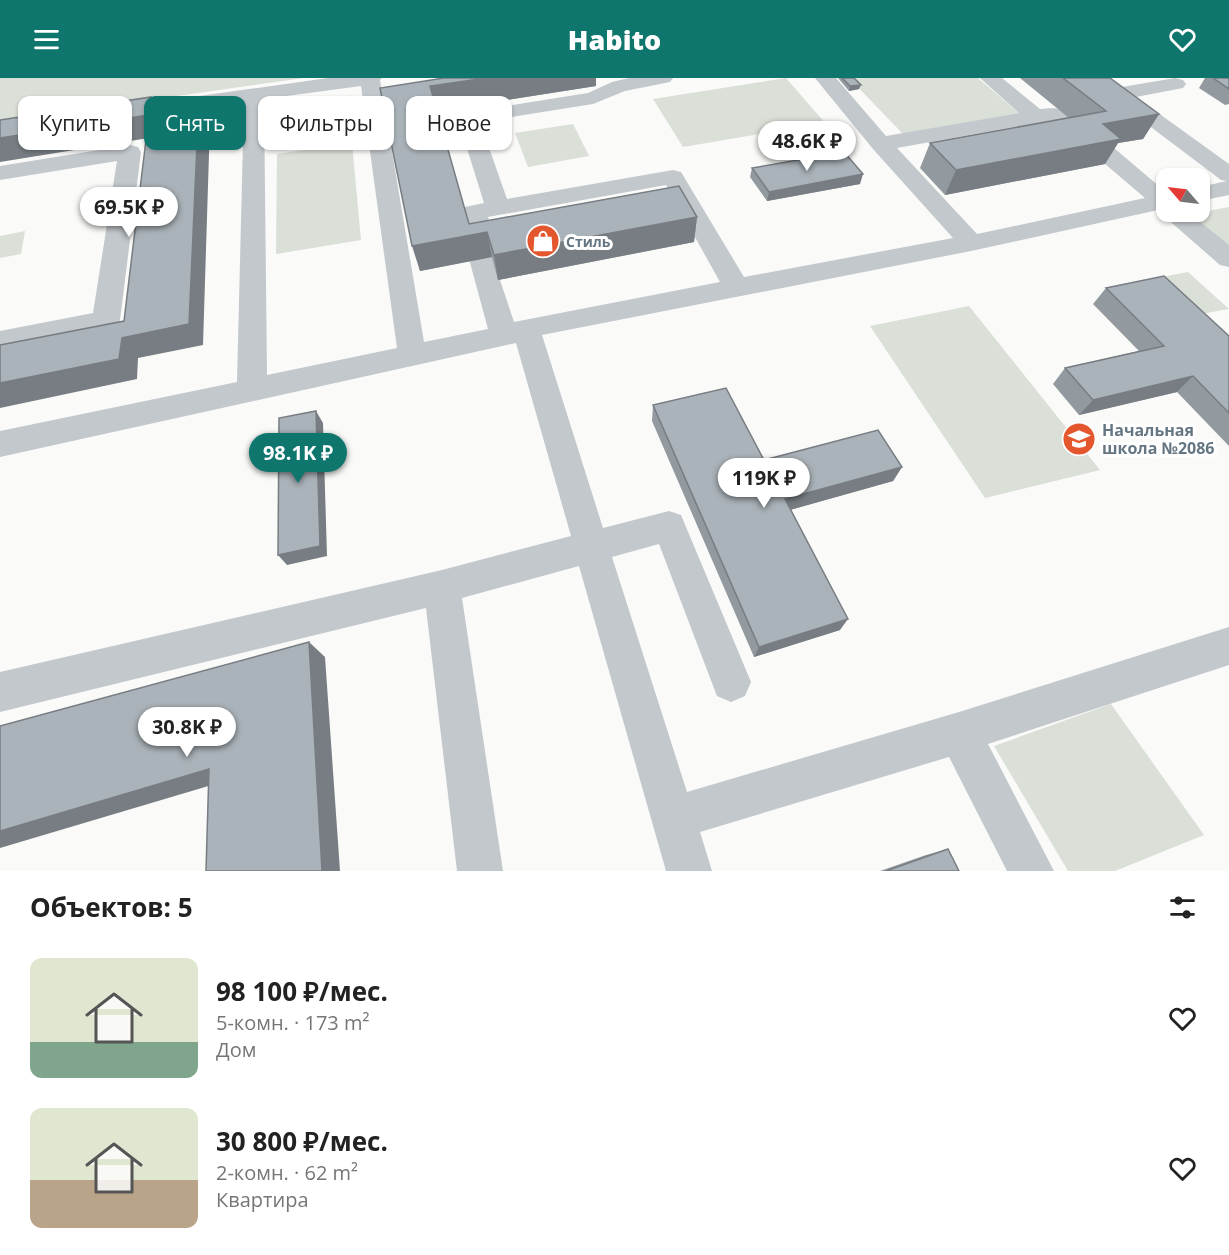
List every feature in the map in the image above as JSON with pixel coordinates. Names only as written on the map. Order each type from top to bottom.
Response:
[{"type":"street","points":[[139,110],[254,96],[371,78],[412,355]]},
{"type":"street","points":[[512,111],[593,98],[619,86],[663,78]]},
{"type":"street","points":[[825,78],[880,144],[971,243]]},
{"type":"street","points":[[990,78],[1036,117]]},
{"type":"street","points":[[1096,78],[1220,159],[1229,175]]},
{"type":"street","points":[[1119,94],[1176,84]]},
{"type":"street","points":[[252,389],[254,96]]},
{"type":"street","points":[[880,144],[1057,112],[1156,195]]},
{"type":"street","points":[[479,150],[498,208]]},
{"type":"street","points":[[0,173],[130,152],[106,320],[0,340]]},
{"type":"street","points":[[689,871],[593,548],[515,332],[483,253],[474,212],[673,177],[736,286]]},
{"type":"street","points":[[1210,192],[1229,188]]},
{"type":"street","points":[[0,444],[736,286],[1156,207]]},
{"type":"street","points":[[1187,222],[1229,259]]},
{"type":"street","points":[[0,692],[442,587],[669,526],[731,682]]},
{"type":"street","points":[[442,587],[480,871]]},
{"type":"street","points":[[673,818],[959,733],[1229,646]]},
{"type":"street","points":[[959,733],[1031,871]]},
{"type":"shaded area","points":[[0,78],[304,78],[177,96],[144,96],[144,101],[132,102],[132,96],[18,96],[18,118],[0,121]]},
{"type":"shaded area","points":[[786,78],[825,123],[683,147],[653,99]]},
{"type":"shaded area","points":[[849,78],[978,78],[1019,113],[903,134]]},
{"type":"shaded area","points":[[573,124],[589,156],[528,167],[515,133]]},
{"type":"shaded area","points":[[304,150],[353,150],[361,240],[276,254],[277,154]]},
{"type":"shaded area","points":[[1229,207],[1229,250],[1195,222],[1210,222],[1210,211]]},
{"type":"shaded area","points":[[25,231],[21,254],[0,258],[0,236]]},
{"type":"shaded area","points":[[1188,272],[1229,309],[1201,314],[1162,277]]},
{"type":"shaded area","points":[[969,306],[1100,470],[985,498],[870,326]]},
{"type":"shaded area","points":[[1111,704],[1204,835],[1115,871],[1068,871],[994,746]]},
{"type":"building","points":[[444,78],[486,78],[430,86],[433,96],[406,96],[406,150],[448,150],[469,224],[679,186],[697,217],[494,255],[487,232],[412,246],[393,150],[394,96],[382,96],[380,88]]},
{"type":"building","points":[[842,78],[854,78],[861,85],[850,86]]},
{"type":"building","points":[[1063,78],[1110,78],[1159,114],[1103,124],[1121,139],[956,170],[930,143],[1106,111]]},
{"type":"building","points":[[1213,78],[1229,78],[1229,89]]},
{"type":"building","points":[[144,98],[144,116],[132,118],[132,100]]},
{"type":"building","points":[[18,117],[18,135],[0,138],[0,120]]},
{"type":"building","points":[[145,150],[197,150],[189,324],[122,338],[119,359],[0,383],[0,345],[124,321]]},
{"type":"building","points":[[844,152],[863,174],[769,192],[752,168]]},
{"type":"building","points":[[1164,276],[1229,336],[1229,413],[1193,376],[1093,400],[1065,368],[1164,346],[1106,288]]},
{"type":"building","points":[[726,388],[764,460],[878,430],[902,467],[785,499],[848,619],[759,647],[653,405]]},
{"type":"building","points":[[316,411],[320,546],[278,555],[279,418]]},
{"type":"building","points":[[309,642],[322,871],[206,871],[209,769],[0,831],[0,726]]},
{"type":"building","points":[[948,849],[959,871],[886,871]]},
{"type":"place","name":"Стиль","points":[[543,241]]},
{"type":"place","name":"Начальная школа №2086","points":[[1079,439]]}]
